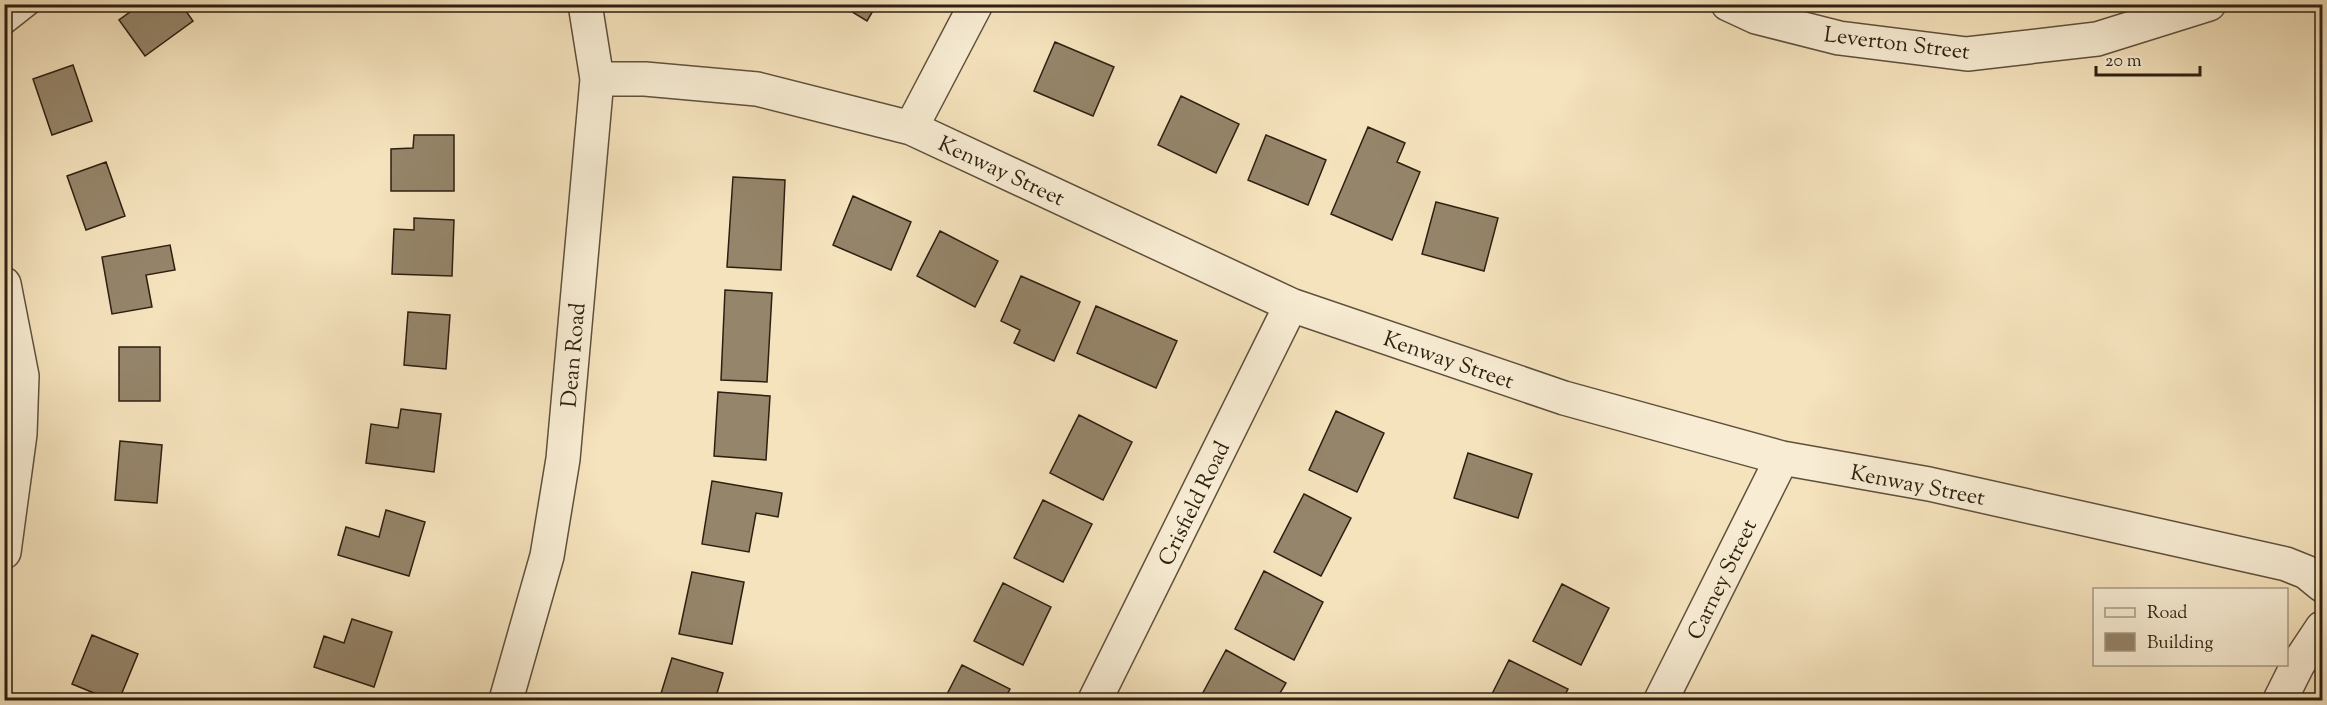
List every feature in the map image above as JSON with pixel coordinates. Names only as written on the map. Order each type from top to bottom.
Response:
[{"type":"street","name":"Dean Road","points":[[506,700],[547,556],[563,459],[597,79],[585,4]]},
{"type":"street","points":[[911,128],[976,4]]},
{"type":"street","name":"Leverton Street","points":[[1728,4],[1756,17],[1839,38],[1967,54],[2097,39],[2209,4]]},
{"type":"street","name":"Kenway Street","points":[[597,79],[645,80],[757,89],[911,128],[1292,306],[1564,398],[1782,458],[1929,484],[2286,564],[2306,572],[2322,585]]},
{"type":"street","points":[[4,284],[22,375],[20,434],[4,552]]},
{"type":"street","name":"Crisfield Road","points":[[1095,700],[1292,306]]},
{"type":"street","name":"Carney Street","points":[[1661,700],[1782,458]]},
{"type":"street","points":[[2280,700],[2298,664],[2322,628]]},
{"type":"lane","points":[[4,26],[32,4]]},
{"type":"building","points":[[141,4],[181,4],[193,21],[145,56],[119,20]]},
{"type":"building","points":[[839,4],[877,4],[867,21]]},
{"type":"building","points":[[1055,42],[1114,67],[1093,116],[1034,91]]},
{"type":"building","points":[[73,65],[92,121],[52,135],[33,79]]},
{"type":"building","points":[[1181,96],[1239,124],[1216,173],[1158,145]]},
{"type":"building","points":[[1368,127],[1405,143],[1397,162],[1420,172],[1392,240],[1331,214]]},
{"type":"building","points":[[414,135],[454,135],[454,191],[391,191],[391,149],[413,148]]},
{"type":"building","points":[[1266,135],[1326,160],[1308,205],[1248,180]]},
{"type":"building","points":[[106,162],[125,216],[86,230],[67,176]]},
{"type":"building","points":[[733,177],[785,180],[781,270],[727,267]]},
{"type":"building","points":[[853,196],[911,222],[891,270],[833,245]]},
{"type":"building","points":[[1436,202],[1498,218],[1484,271],[1422,254]]},
{"type":"building","points":[[414,218],[454,220],[452,276],[392,274],[394,229],[414,230]]},
{"type":"building","points":[[940,231],[998,261],[975,307],[917,276]]},
{"type":"building","points":[[170,245],[175,270],[146,275],[152,307],[112,314],[102,257]]},
{"type":"building","points":[[1021,276],[1080,302],[1054,361],[1014,343],[1020,330],[1001,321]]},
{"type":"building","points":[[725,290],[772,293],[767,382],[721,380]]},
{"type":"building","points":[[1096,306],[1177,341],[1156,388],[1077,353]]},
{"type":"building","points":[[408,312],[450,315],[446,369],[404,365]]},
{"type":"building","points":[[119,347],[160,347],[160,401],[119,401]]},
{"type":"building","points":[[718,392],[770,396],[766,460],[714,456]]},
{"type":"building","points":[[401,409],[441,414],[434,472],[366,463],[371,424],[398,428]]},
{"type":"building","points":[[1336,411],[1384,433],[1357,492],[1309,470]]},
{"type":"building","points":[[1079,415],[1132,442],[1103,500],[1050,473]]},
{"type":"building","points":[[120,441],[162,445],[157,503],[115,500]]},
{"type":"building","points":[[1468,453],[1532,474],[1518,518],[1454,498]]},
{"type":"building","points":[[712,481],[782,493],[778,517],[756,513],[749,552],[702,544]]},
{"type":"building","points":[[1304,494],[1351,518],[1321,576],[1274,552]]},
{"type":"building","points":[[1043,500],[1092,524],[1063,582],[1014,558]]},
{"type":"building","points":[[386,510],[425,522],[409,576],[338,555],[346,527],[379,537]]},
{"type":"building","points":[[1264,571],[1323,602],[1294,660],[1235,629]]},
{"type":"building","points":[[692,572],[744,582],[732,644],[679,634]]},
{"type":"building","points":[[1003,583],[1051,607],[1023,665],[974,641]]},
{"type":"building","points":[[1562,584],[1609,608],[1581,665],[1533,641]]},
{"type":"building","points":[[352,619],[392,632],[374,687],[314,667],[324,636],[344,643]]},
{"type":"building","points":[[92,635],[138,654],[119,700],[111,700],[72,684]]},
{"type":"building","points":[[1226,650],[1286,683],[1276,700],[1199,700]]},
{"type":"building","points":[[672,658],[723,673],[715,700],[659,700]]},
{"type":"building","points":[[1509,660],[1568,689],[1562,700],[1489,700]]},
{"type":"building","points":[[962,665],[1010,689],[1004,700],[944,700]]}]
